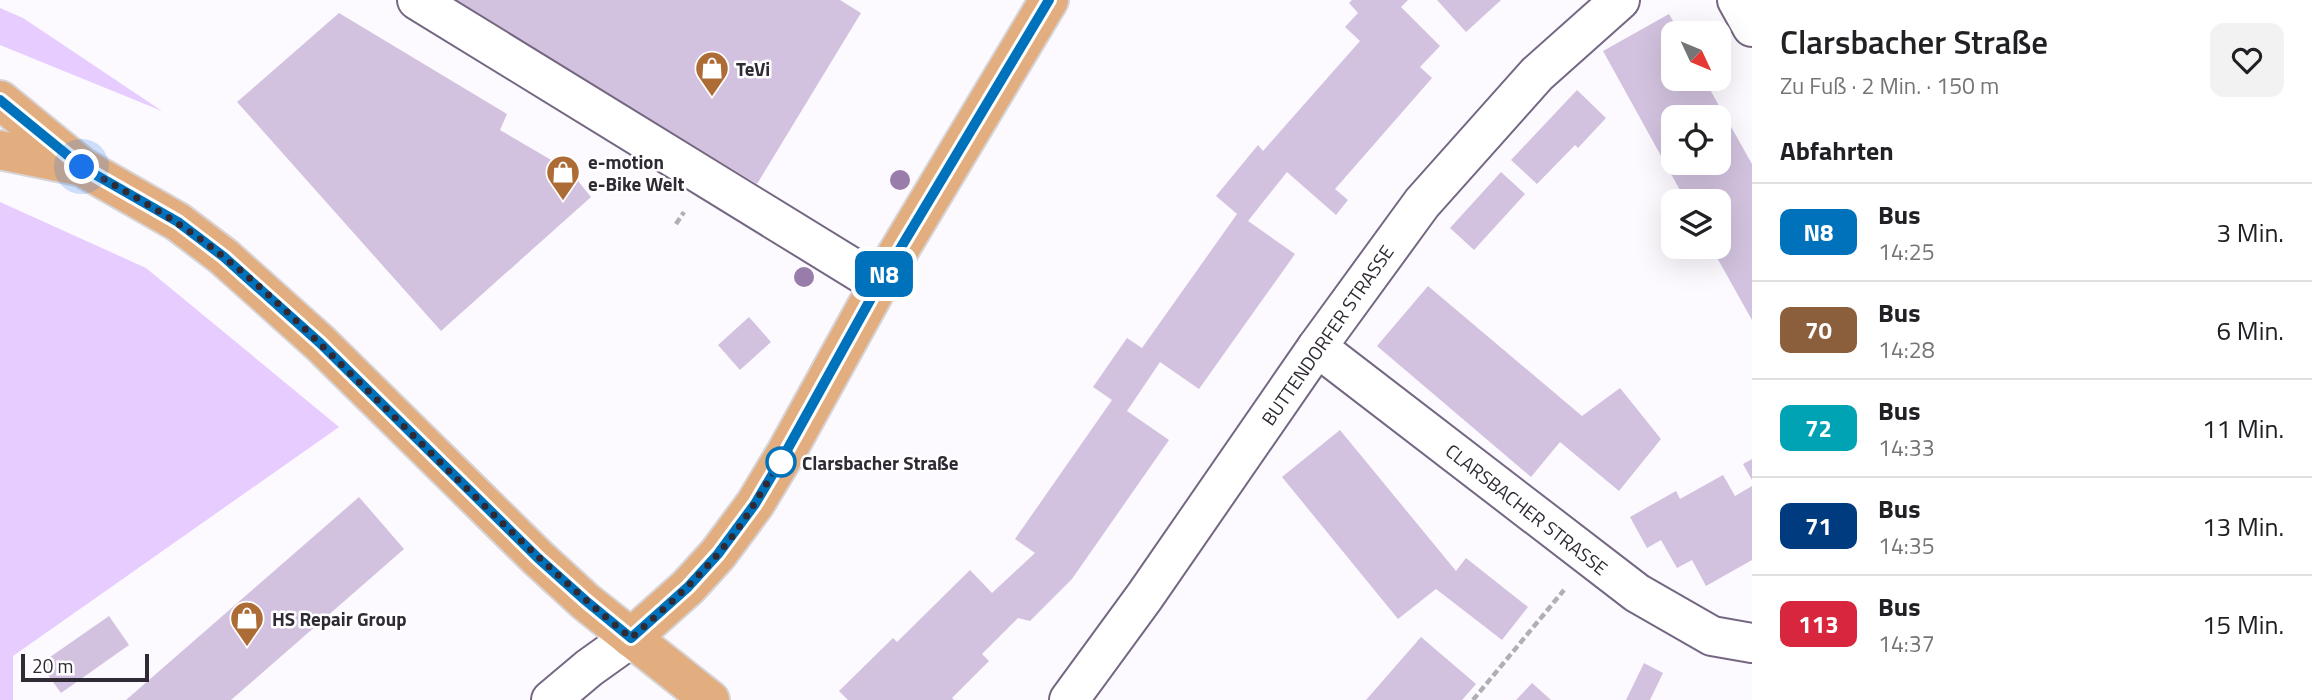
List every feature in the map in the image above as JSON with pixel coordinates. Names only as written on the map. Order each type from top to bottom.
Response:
[{"type":"main road","points":[[631,638],[688,587],[718,554],[755,504],[879,284],[1049,0]]},
{"type":"main road","points":[[0,100],[82,167],[178,222],[224,257],[264,291],[538,558],[586,601],[710,700]]},
{"type":"main road","points":[[0,150],[82,167]]},
{"type":"street","points":[[417,0],[879,284]]},
{"type":"street","name":"BUTTENDORFER STRASSE","points":[[1069,700],[1153,585],[1317,347],[1422,203],[1537,74],[1620,0]]},
{"type":"street","points":[[1737,0],[1752,27]]},
{"type":"street","name":"CLARSBACHER STRASSE","points":[[1317,347],[1637,593],[1712,636],[1752,643]]},
{"type":"street","points":[[551,700],[631,638]]},
{"type":"path","points":[[1473,700],[1591,558]]},
{"type":"shaded area","points":[[0,8],[23,18],[162,111],[0,45]]},
{"type":"shaded area","points":[[0,202],[146,268],[339,427],[13,656],[13,700],[0,700]]},
{"type":"building","name":"TeVi","points":[[452,0],[840,0],[861,13],[757,184]]},
{"type":"building","points":[[1352,0],[1408,0],[1401,7],[1440,46],[1420,67],[1432,78],[1335,189],[1348,200],[1336,215],[1287,172],[1248,221],[1295,254],[1199,389],[1160,362],[1127,411],[1169,440],[1072,579],[1030,621],[1018,618],[982,654],[989,661],[952,698],[954,700],[848,700],[839,691],[893,638],[897,642],[970,570],[992,593],[1035,553],[1015,539],[1112,400],[1093,387],[1127,338],[1142,348],[1237,214],[1216,196],[1258,145],[1263,151],[1360,41],[1345,27],[1358,13],[1349,3]]},
{"type":"building","points":[[1437,0],[1501,0],[1466,32]]},
{"type":"building","points":[[339,13],[507,114],[500,130],[570,171],[591,197],[441,331],[237,102]]},
{"type":"building","points":[[1669,14],[1673,21],[1661,21],[1661,91],[1711,91],[1719,105],[1661,105],[1661,156],[1603,51]]},
{"type":"building","points":[[1577,90],[1606,118],[1578,148],[1575,145],[1537,184],[1511,160]]},
{"type":"building","points":[[1731,127],[1752,164],[1752,320],[1718,259],[1731,259],[1731,189],[1679,189],[1672,175],[1731,175]]},
{"type":"building","points":[[1501,172],[1525,194],[1474,250],[1450,228]]},
{"type":"building","points":[[1428,286],[1582,416],[1620,388],[1661,439],[1619,491],[1560,442],[1531,477],[1377,346]]},
{"type":"building","points":[[749,317],[771,342],[740,370],[718,345]]},
{"type":"building","points":[[1340,430],[1456,571],[1466,558],[1528,607],[1502,640],[1436,589],[1398,619],[1282,477]]},
{"type":"building","points":[[1752,459],[1752,480],[1743,464]]},
{"type":"building","points":[[1723,475],[1735,496],[1752,486],[1752,560],[1706,586],[1692,560],[1677,568],[1661,540],[1647,548],[1630,517],[1676,491],[1680,499]]},
{"type":"building","points":[[359,497],[404,549],[231,700],[126,700]]},
{"type":"building","points":[[109,616],[129,645],[61,693],[40,664]]},
{"type":"building","points":[[1421,637],[1476,684],[1462,700],[1366,700]]},
{"type":"building","points":[[1644,663],[1663,673],[1650,700],[1626,700]]},
{"type":"building","points":[[1532,683],[1551,700],[1516,700]]},
{"type":"bus line","name":"N8","points":[[0,100],[82,167],[178,222],[274,299],[538,558],[631,638],[688,587],[718,554],[755,504],[879,284],[1049,0]]},
{"type":"place","name":"TeVi","points":[[712,98]]},
{"type":"place","name":"e-motion e-Bike Welt","points":[[563,202]]},
{"type":"place","name":"Clarsbacher Straße","points":[[781,462]]},
{"type":"place","name":"HS Repair Group","points":[[247,648]]},
{"type":"route","points":[[82,167],[178,222],[274,299],[538,558],[631,638],[688,587],[718,554],[755,504],[781,462]]}]
